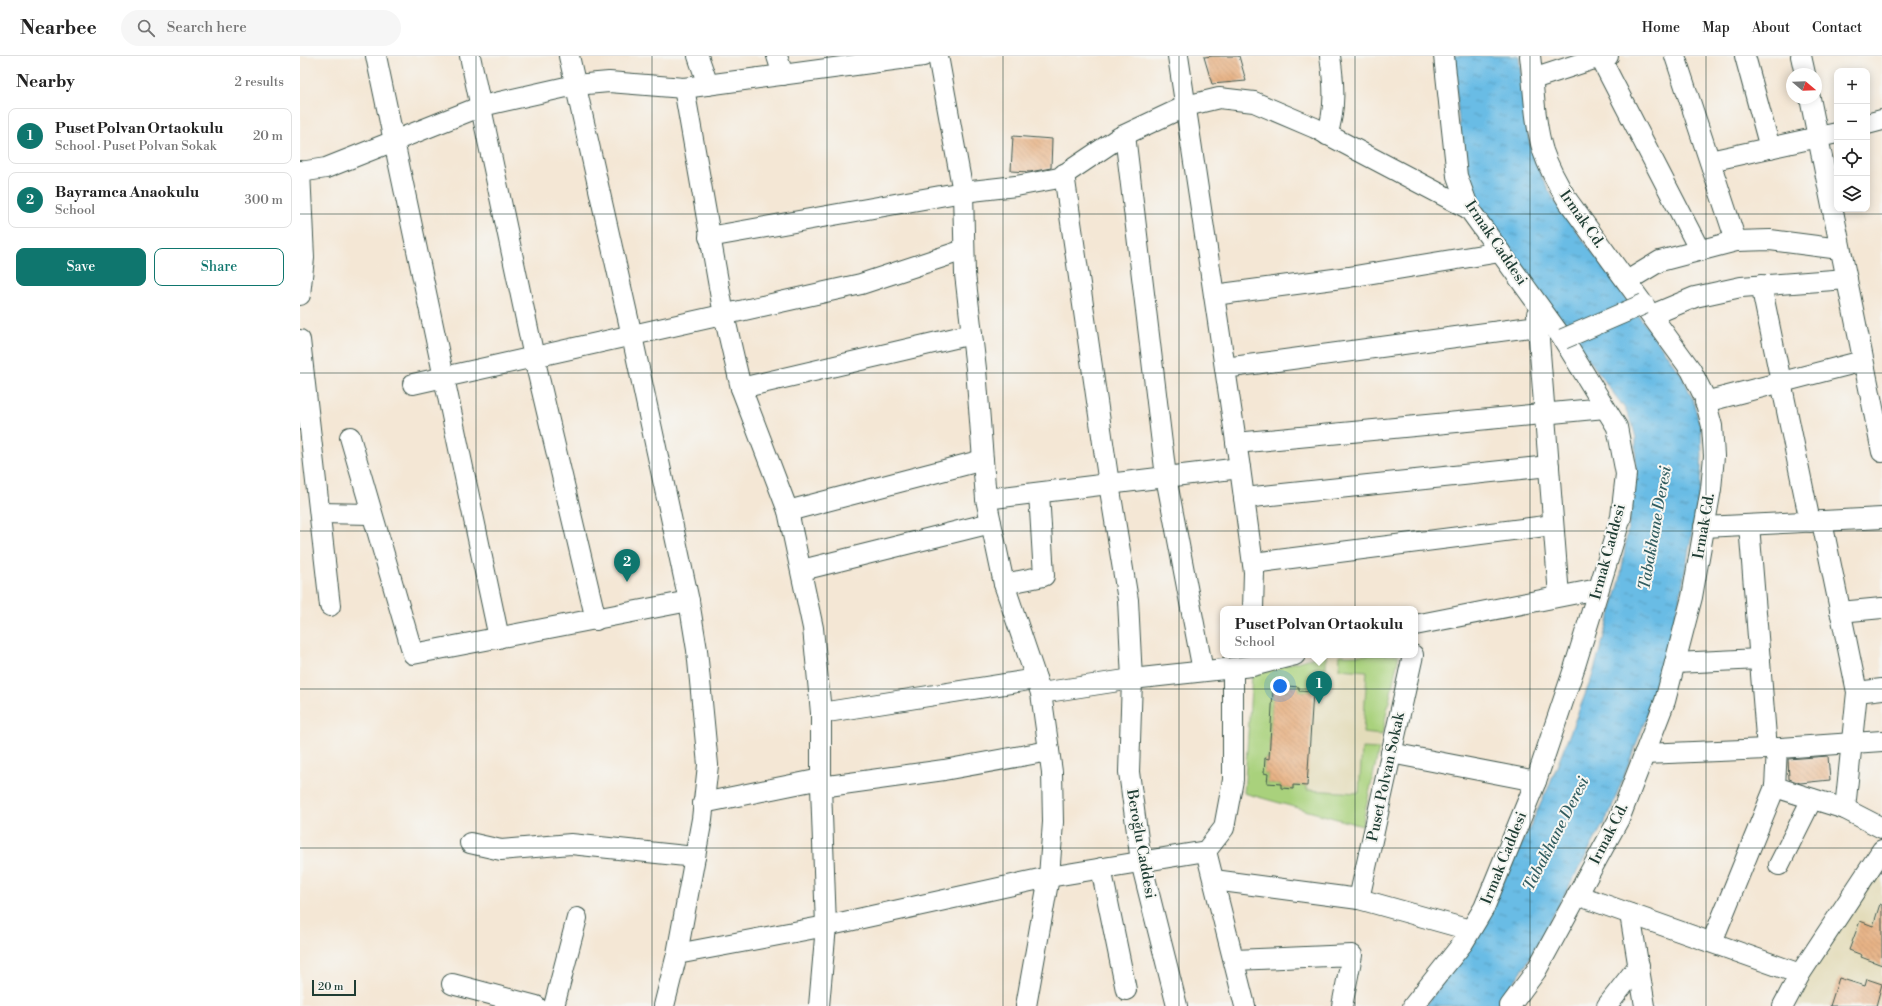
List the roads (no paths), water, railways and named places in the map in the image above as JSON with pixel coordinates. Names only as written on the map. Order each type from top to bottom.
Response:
[{"type":"street","points":[[376,56],[499,638]]},
{"type":"street","points":[[470,56],[482,106],[534,357],[596,620]]},
{"type":"street","points":[[569,56],[632,336],[689,602],[697,650],[708,764],[695,857],[677,954],[664,1006]]},
{"type":"street","points":[[698,56],[708,85]]},
{"type":"street","points":[[777,56],[783,75]]},
{"type":"street","points":[[300,295],[301,274],[304,258],[300,171],[326,168],[482,106],[575,84],[609,82],[684,88],[783,75],[863,60],[923,56]]},
{"type":"street","points":[[938,56],[963,192],[965,274],[972,334],[986,499],[1004,584],[1038,686],[1052,772],[1053,822],[1049,877],[1026,1006]]},
{"type":"street","points":[[1178,56],[1253,563],[1253,606]]},
{"type":"street","points":[[1327,135],[1333,118],[1334,85],[1330,56]]},
{"type":"street","name":"Irmak Caddesi","points":[[1413,1006],[1462,943],[1484,908],[1536,781],[1620,517],[1626,474],[1617,427],[1563,339],[1469,209],[1457,176],[1444,56]]},
{"type":"street","name":"Irmak Cd.","points":[[1510,1006],[1536,971],[1620,817],[1664,701],[1692,597],[1711,489],[1714,456],[1712,426],[1705,402],[1691,370],[1568,201],[1553,177],[1543,150],[1540,136],[1530,56]]},
{"type":"street","points":[[1533,79],[1568,62],[1604,56],[1700,251]]},
{"type":"street","points":[[1675,56],[1736,241]]},
{"type":"street","points":[[1745,56],[1770,148]]},
{"type":"street","points":[[1801,56],[1804,68]]},
{"type":"street","points":[[684,88],[709,237],[724,315],[741,388],[788,511],[802,570],[813,628],[821,713],[821,783],[826,926],[819,1006]]},
{"type":"street","points":[[709,237],[963,192],[1016,186],[1058,178],[1125,135],[1186,106],[1219,98],[1254,102],[1327,135],[1469,209]]},
{"type":"street","points":[[1811,104],[1863,361],[1879,421],[1882,452]]},
{"type":"street","points":[[1870,123],[1882,120]]},
{"type":"street","points":[[1710,161],[1834,134]]},
{"type":"street","points":[[1125,135],[1166,477],[1203,671]]},
{"type":"street","name":"Beroğlu Caddesi","points":[[1064,174],[1109,484],[1128,600],[1132,679],[1129,772],[1141,862],[1177,1006]]},
{"type":"street","points":[[1627,281],[1660,261],[1736,241],[1770,240],[1840,249]]},
{"type":"street","points":[[413,384],[861,284],[964,250]]},
{"type":"street","points":[[1214,295],[1349,277],[1500,252]]},
{"type":"street","points":[[1563,339],[1648,310],[1741,287],[1847,279]]},
{"type":"street","points":[[1761,285],[1782,383],[1840,612],[1857,692],[1846,809]]},
{"type":"street","points":[[1536,302],[1559,596]]},
{"type":"street","points":[[1225,368],[1538,326]]},
{"type":"street","points":[[741,388],[972,334]]},
{"type":"street","points":[[300,340],[330,606]]},
{"type":"street","points":[[1705,402],[1863,361]]},
{"type":"street","points":[[1236,443],[1605,408]]},
{"type":"street","points":[[350,437],[371,514],[413,654],[689,602]]},
{"type":"street","points":[[788,511],[983,460]]},
{"type":"street","points":[[1244,498],[1549,466]]},
{"type":"street","points":[[986,499],[1240,468]]},
{"type":"street","points":[[1004,584],[1044,576],[1039,493]]},
{"type":"street","points":[[320,513],[371,514]]},
{"type":"street","points":[[1704,527],[1882,518]]},
{"type":"street","points":[[802,570],[991,523]]},
{"type":"street","points":[[1253,563],[1554,525]]},
{"type":"street","points":[[1712,942],[1775,787],[1772,749],[1760,659],[1749,525]]},
{"type":"street","points":[[1418,625],[1598,589]]},
{"type":"street","points":[[1840,612],[1882,608]]},
{"type":"street","points":[[821,713],[1038,686],[1132,679],[1203,671],[1277,658]]},
{"type":"street","name":"Puset Polvan Sokak","points":[[1359,899],[1412,658]]},
{"type":"street","points":[[1675,663],[1760,659]]},
{"type":"street","points":[[677,954],[826,926],[1049,877],[1206,851],[1224,828],[1233,780],[1246,663]]},
{"type":"street","points":[[1857,692],[1882,689]]},
{"type":"street","points":[[1644,754],[1772,749],[1882,741]]},
{"type":"street","points":[[703,803],[821,783],[944,770],[1049,751]]},
{"type":"street","points":[[1391,752],[1536,781]]},
{"type":"street","points":[[1775,787],[1846,809],[1882,828]]},
{"type":"street","points":[[1779,865],[1812,799]]},
{"type":"street","points":[[470,843],[501,850],[571,844],[695,857]]},
{"type":"street","points":[[1783,1006],[1800,974],[1882,850]]},
{"type":"street","points":[[1206,851],[1245,1006]]},
{"type":"street","points":[[1102,868],[1126,990]]},
{"type":"street","points":[[1214,880],[1359,899],[1470,930]]},
{"type":"street","points":[[1577,895],[1800,974]]},
{"type":"street","points":[[1630,914],[1645,1006]]},
{"type":"street","points":[[554,1006],[577,918]]},
{"type":"street","points":[[1234,960],[1352,955],[1342,1006]]},
{"type":"street","points":[[1607,1006],[1639,965]]},
{"type":"street","points":[[452,984],[536,1006]]},
{"type":"water","name":"Tabakhane Deresi","points":[[1453,56],[1519,56],[1527,130],[1533,154],[1544,181],[1559,207],[1682,375],[1693,400],[1701,428],[1702,456],[1700,488],[1681,594],[1654,698],[1610,812],[1526,965],[1497,1006],[1425,1006],[1478,935],[1550,784],[1592,677],[1620,581],[1635,480],[1636,438],[1632,423],[1625,409],[1504,243],[1483,211],[1468,174],[1460,134]]},
{"type":"place","name":"Bayramca Anaokulu","points":[[627,582]]},
{"type":"place","name":"Puset Polvan Ortaokulu","points":[[1319,704]]}]
